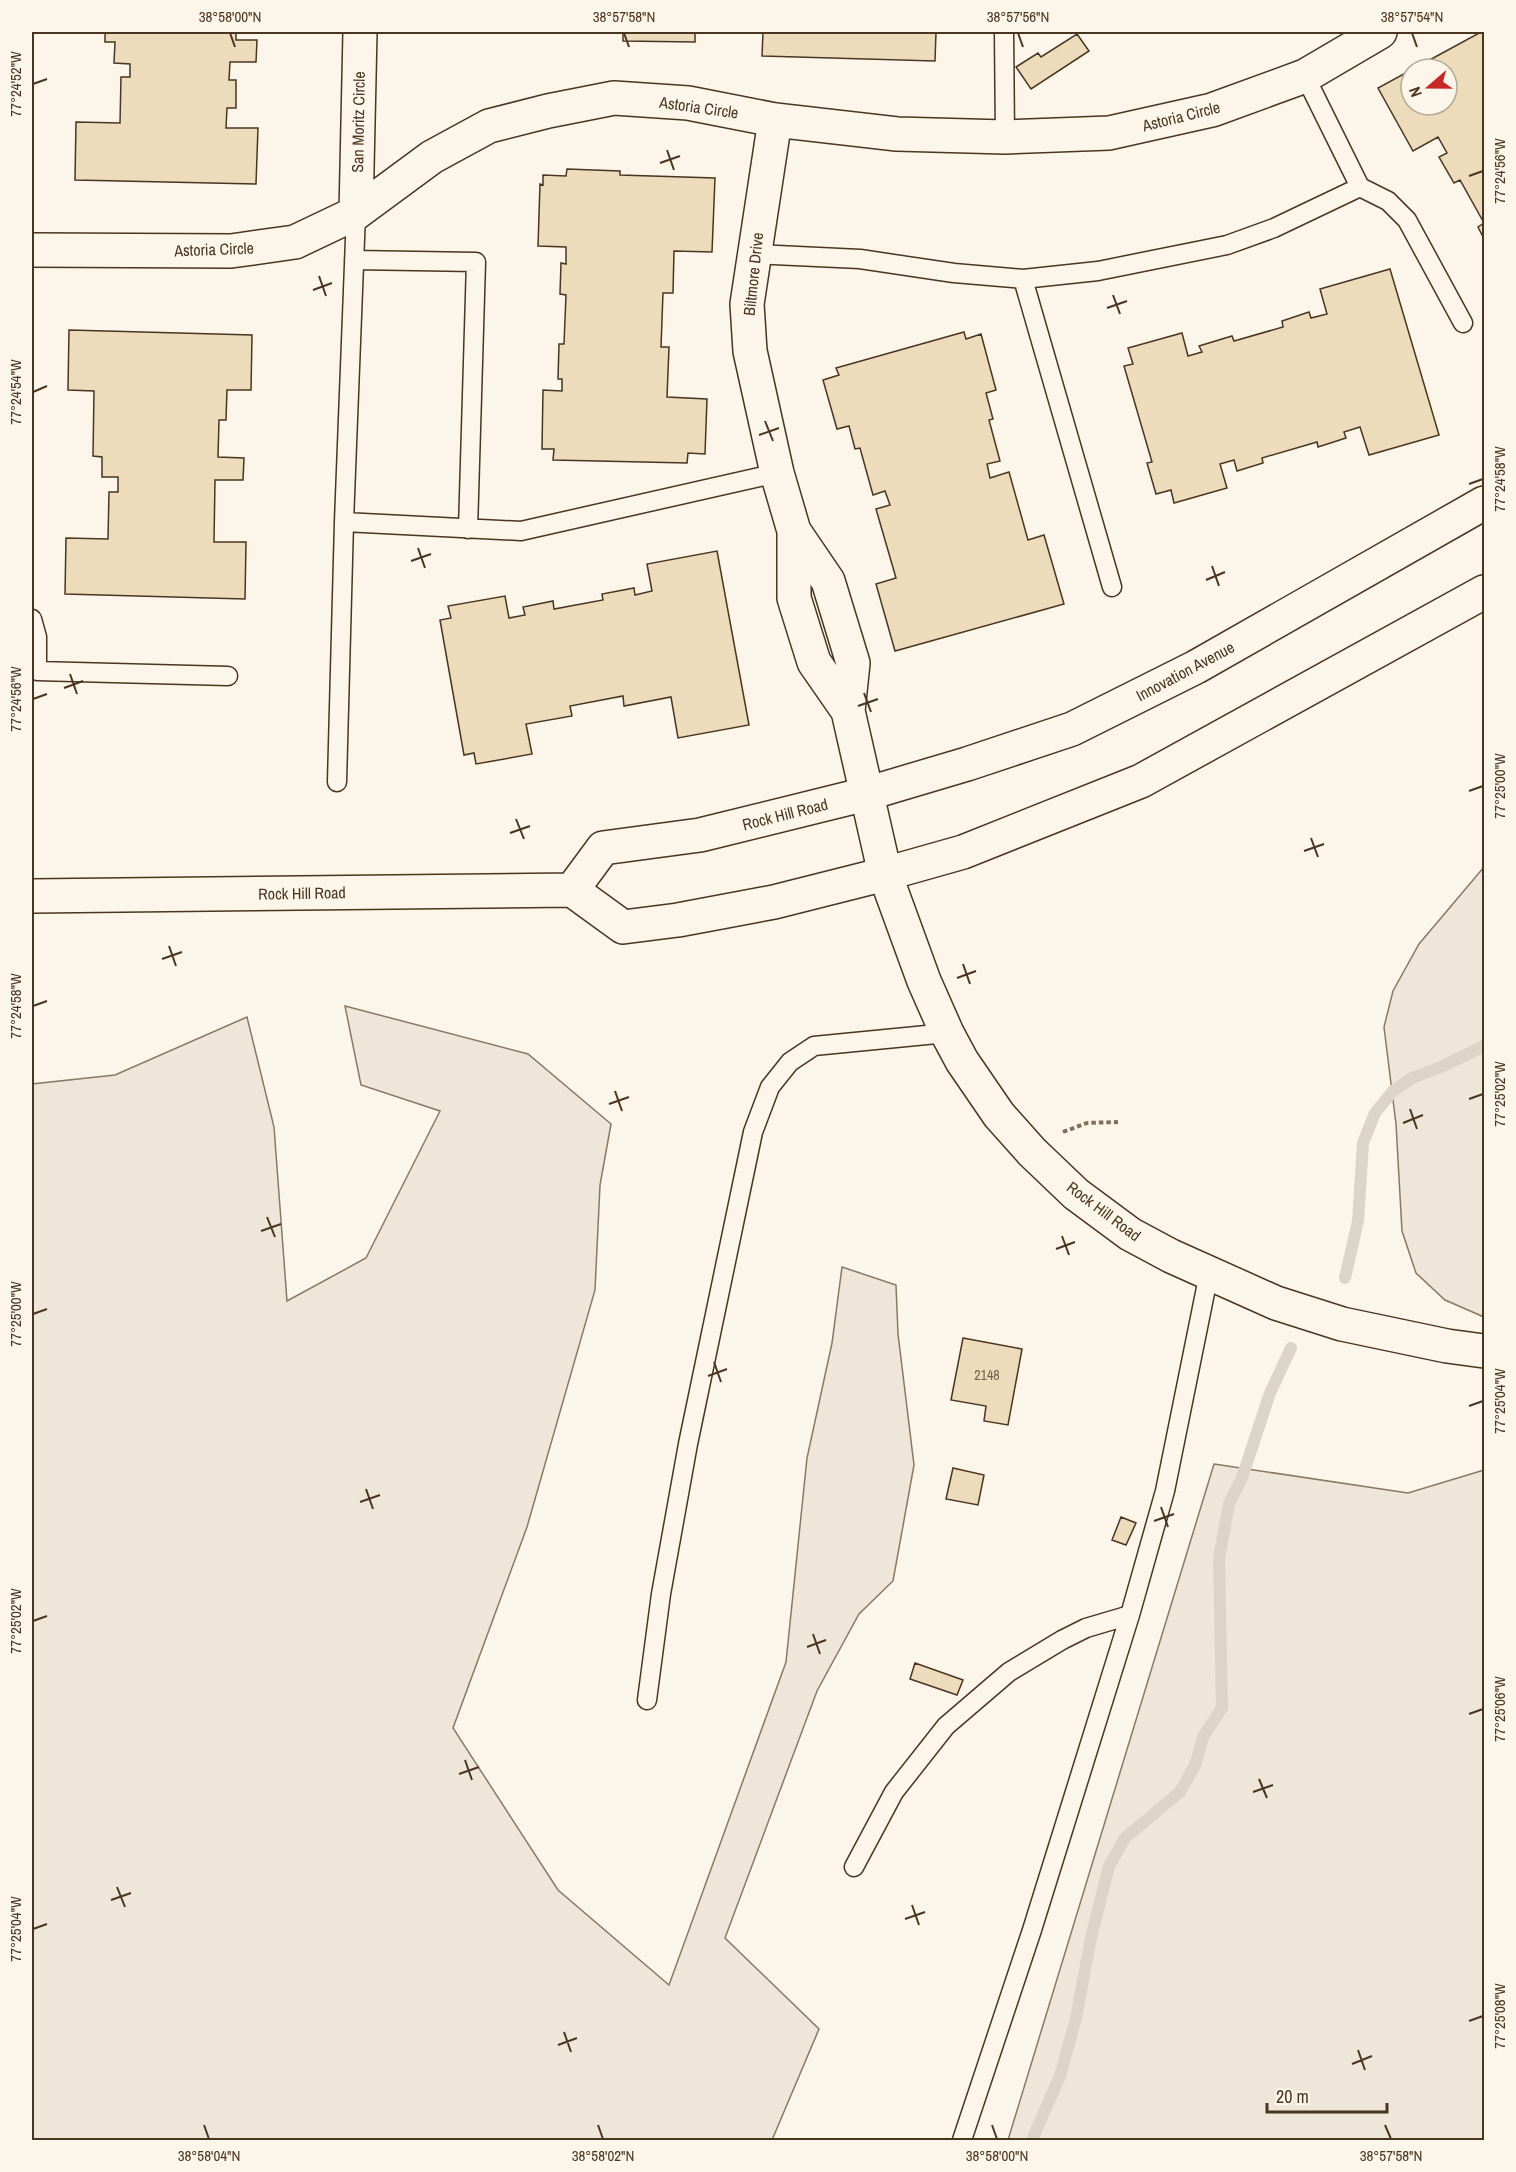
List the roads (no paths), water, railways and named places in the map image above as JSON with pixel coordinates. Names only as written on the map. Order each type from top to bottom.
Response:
[{"type":"street","name":"San Moritz Circle","points":[[356,213],[360,32]]},
{"type":"street","name":"Astoria Circle","points":[[32,250],[231,251],[295,242],[356,213],[432,157],[489,126],[614,98],[688,103],[775,120],[897,134],[1005,137],[1108,133],[1212,110],[1305,76],[1380,32]]},
{"type":"street","name":"Biltmore Drive","points":[[775,120],[747,304],[750,351],[777,473],[794,531],[794,598],[814,662],[848,711],[866,794]]},
{"type":"street","name":"Innovation Avenue","points":[[866,794],[1072,729],[1196,667],[1485,503]]},
{"type":"street","points":[[572,890],[623,927],[678,920],[774,902],[963,852],[1141,781],[1485,592]]},
{"type":"street","name":"Rock Hill Road","points":[[32,896],[572,890],[603,848],[700,835],[866,794],[885,874],[924,981],[947,1033],[962,1061],[999,1115],[1032,1152],[1076,1194],[1130,1234],[1171,1256],[1276,1303],[1342,1324],[1447,1346],[1485,1351]]},
{"type":"lane","points":[[1004,32],[1005,137]]},
{"type":"lane","points":[[1305,76],[1360,188],[1388,201],[1407,220],[1463,323]]},
{"type":"lane","points":[[754,254],[860,259],[954,273],[1023,279],[1098,271],[1227,245],[1274,228],[1360,188]]},
{"type":"lane","points":[[338,782],[344,522],[356,213]]},
{"type":"lane","points":[[354,260],[476,262],[468,529]]},
{"type":"lane","points":[[1023,279],[1112,586]]},
{"type":"lane","points":[[344,522],[521,531],[777,473]]},
{"type":"lane","points":[[32,619],[37,637],[37,671],[228,676]]},
{"type":"lane","points":[[647,1700],[660,1594],[688,1444],[753,1132],[770,1088],[790,1062],[814,1046],[947,1033]]},
{"type":"lane","points":[[962,2140],[1042,1896],[1130,1615],[1165,1491],[1209,1273]]},
{"type":"lane","points":[[854,1867],[894,1791],[946,1726],[1009,1672],[1062,1640],[1086,1628],[1130,1615]]},
{"type":"waterway","points":[[1345,1278],[1358,1221],[1363,1143],[1375,1113],[1393,1091],[1412,1078],[1484,1046]]},
{"type":"waterway","points":[[1032,2140],[1060,2076],[1076,2018],[1091,1938],[1109,1866],[1125,1838],[1180,1792],[1196,1763],[1203,1737],[1222,1708],[1219,1558],[1229,1504],[1242,1478],[1270,1393],[1291,1348]]}]
